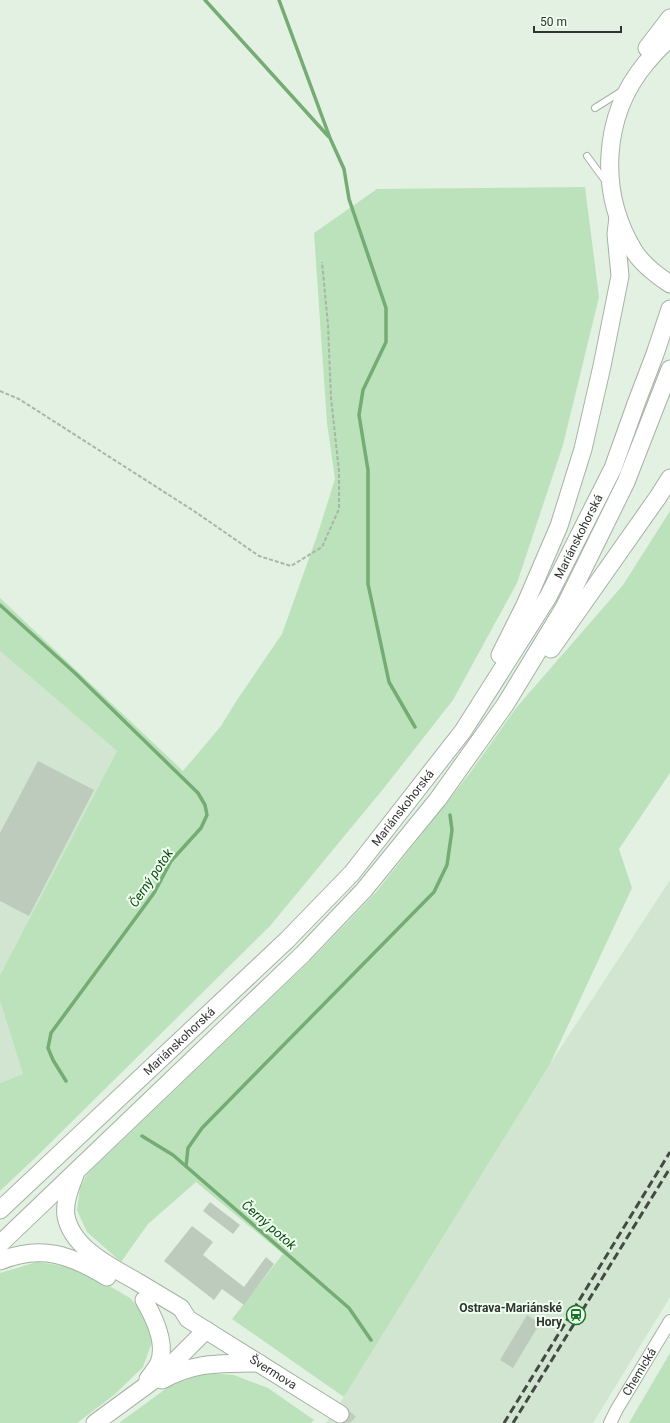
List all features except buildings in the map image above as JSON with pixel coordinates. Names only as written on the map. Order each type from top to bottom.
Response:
[{"type":"main road","points":[[664,280],[635,253],[618,217],[611,189],[609,165],[617,116],[633,81],[642,53],[670,18]]},
{"type":"main road","points":[[633,81],[656,52],[670,39]]},
{"type":"main road","points":[[463,731],[525,605],[559,526],[583,450],[620,276],[616,234],[618,217]]},
{"type":"main road","name":"Mariánskohorská","points":[[0,1210],[287,940],[336,890],[357,867],[463,731],[548,597],[613,468],[656,354],[670,309]]},
{"type":"main road","name":"Mariánskohorská","points":[[0,1244],[303,954],[364,890],[438,799],[505,704],[564,608],[623,489],[670,369]]},
{"type":"main road","points":[[505,704],[544,658],[670,478]]},
{"type":"main road","points":[[77,1171],[67,1196],[66,1208],[68,1221],[72,1231],[87,1249],[104,1263],[181,1308],[188,1319]]},
{"type":"main road","points":[[0,1204],[17,1194]]},
{"type":"main road","points":[[0,1262],[24,1254],[49,1253],[62,1255],[88,1265],[174,1318],[188,1319]]},
{"type":"main road","points":[[135,1394],[155,1369],[161,1356],[157,1325],[144,1300]]},
{"type":"main road","name":"Švermova","points":[[188,1319],[340,1414]]},
{"type":"main road","points":[[95,1423],[162,1374],[206,1330]]},
{"type":"main road","points":[[135,1394],[177,1372],[194,1366],[209,1363],[259,1363]]},
{"type":"street","name":"Chemická","points":[[610,1423],[617,1408],[670,1321]]},
{"type":"lane","points":[[595,108],[633,81]]},
{"type":"lane","points":[[587,156],[611,189]]},
{"type":"path","points":[[0,391],[26,404],[194,511],[260,556],[291,566],[322,547],[339,509],[339,471],[331,398],[328,324],[322,262]]},
{"type":"shaded area","points":[[0,651],[117,751],[0,975]]},
{"type":"shaded area","points":[[670,880],[670,1297],[593,1423],[326,1423],[344,1397],[550,1064]]},
{"type":"shaded area","points":[[0,1001],[23,1074],[0,1083]]},
{"type":"green space","points":[[585,187],[599,297],[563,445],[517,583],[453,700],[384,788],[270,926],[0,1191],[0,1083],[23,1074],[0,1001],[0,975],[117,751],[0,651],[0,598],[183,771],[221,726],[282,634],[318,533],[335,479],[327,423],[314,233],[377,189]]},
{"type":"green space","points":[[670,511],[670,773],[619,849],[632,888],[550,1064],[344,1397],[232,1319],[283,1254],[196,1182],[148,1224],[121,1262],[87,1232],[77,1210],[80,1188],[87,1174],[314,957],[377,891],[470,773],[516,708],[623,585]]},
{"type":"green space","points":[[37,1262],[79,1268],[130,1298],[148,1318],[152,1342],[143,1367],[114,1395],[77,1423],[0,1423],[0,1273]]},
{"type":"green space","points":[[670,1353],[670,1423],[629,1423]]},
{"type":"green space","points":[[206,1373],[234,1375],[268,1388],[314,1420],[311,1423],[119,1423],[171,1385]]},
{"type":"waterway","points":[[205,0],[328,136]]},
{"type":"waterway","points":[[279,0],[330,138],[344,169],[349,199],[386,308],[386,342],[363,390],[359,415],[368,470],[368,584],[389,682],[415,727]]},
{"type":"waterway","name":"Černý potok","points":[[0,605],[76,674],[198,793],[205,805],[207,815],[201,828],[171,861],[154,893],[51,1033],[48,1048],[53,1060],[66,1081]]},
{"type":"waterway","points":[[186,1166],[188,1148],[202,1128],[434,892],[447,865],[452,830],[450,815]]},
{"type":"waterway","name":"Černý potok","points":[[142,1136],[173,1155],[349,1308],[371,1340]]},
{"type":"tunnel","points":[[340,1414],[350,1423]]},
{"type":"railway","points":[[504,1423],[670,1152]]},
{"type":"railway","points":[[513,1423],[670,1168]]},
{"type":"place","name":"Ostrava-Mariánské Hory","points":[[576,1315]]}]
